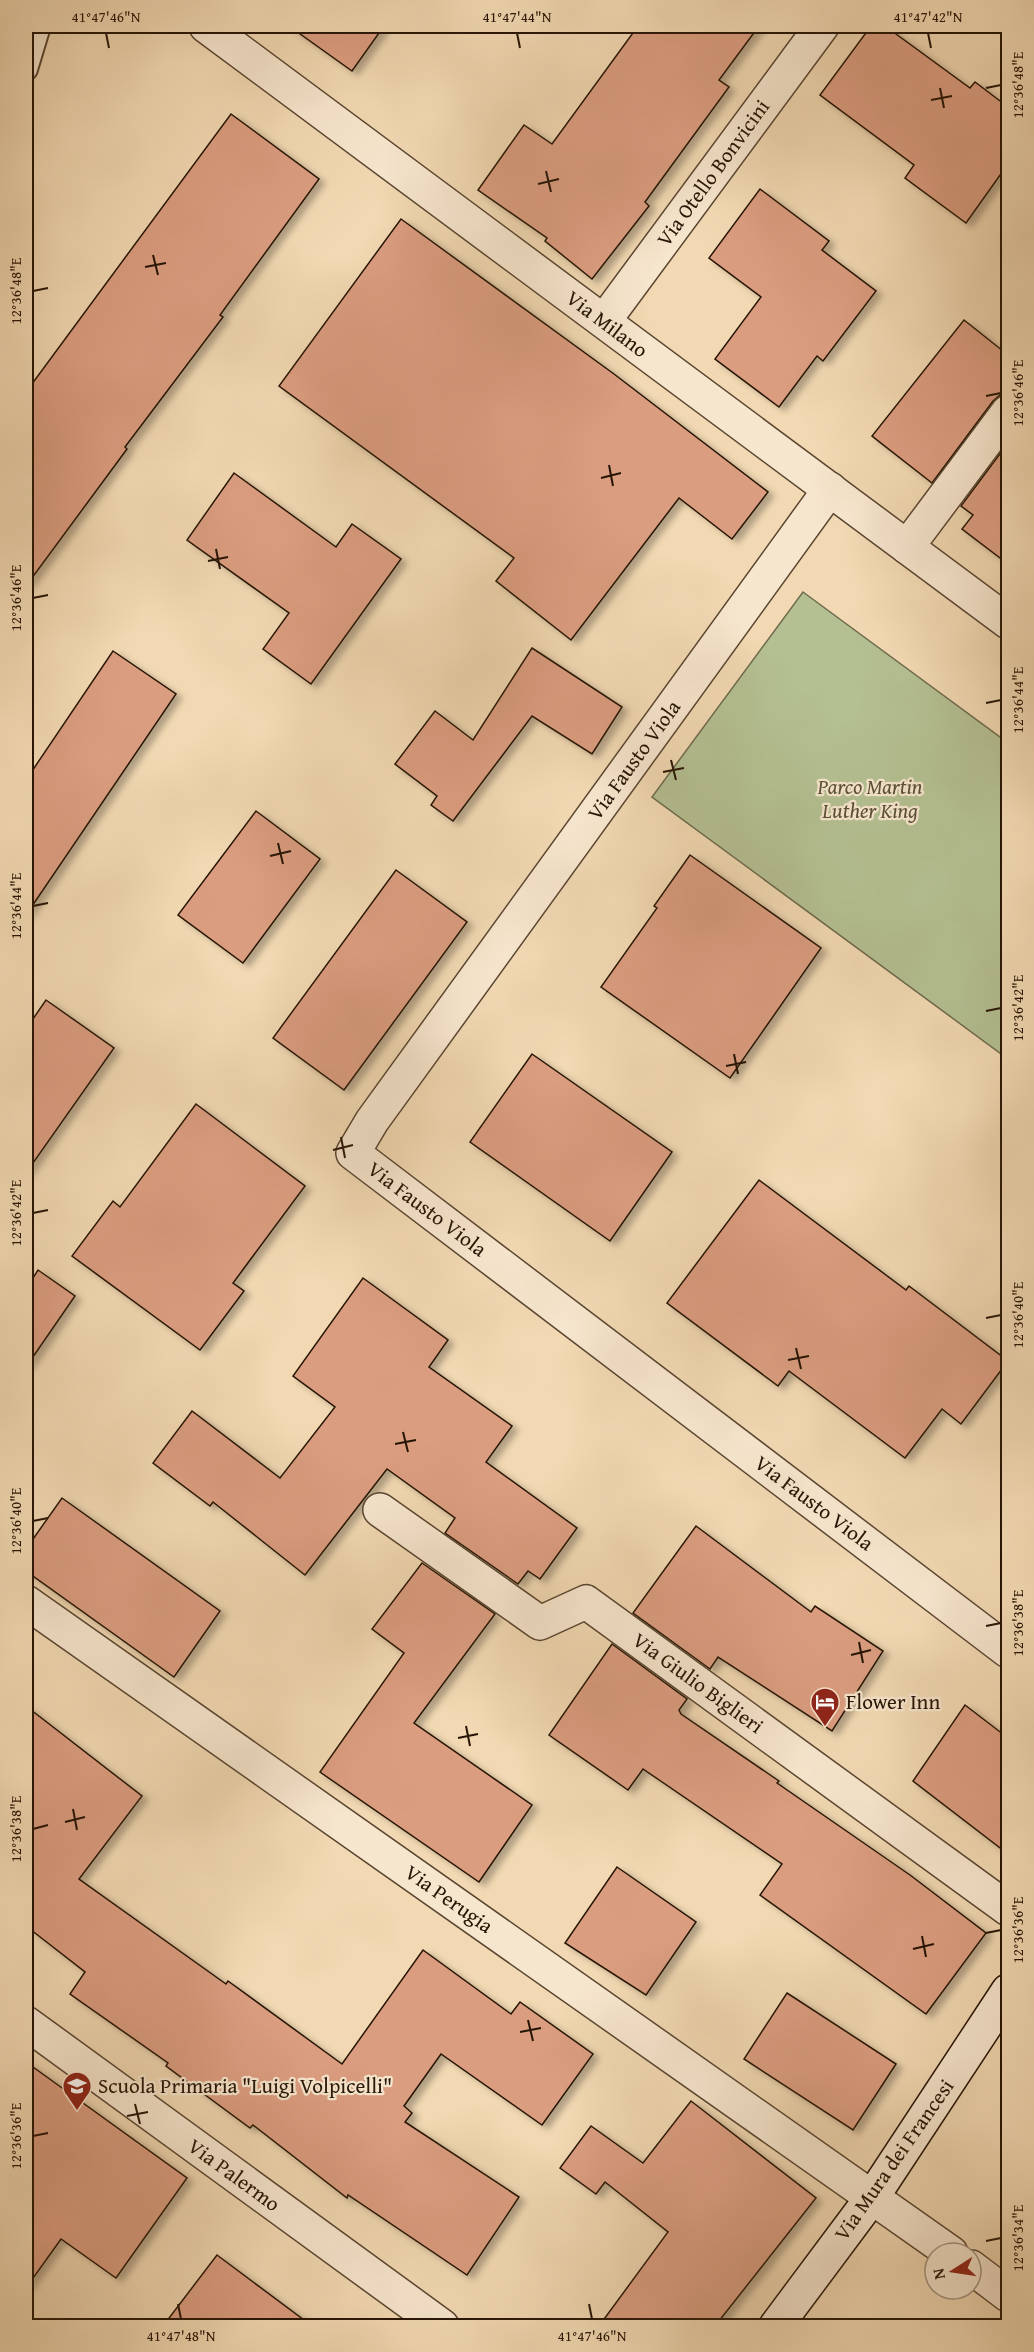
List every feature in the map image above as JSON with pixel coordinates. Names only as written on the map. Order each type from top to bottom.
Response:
[{"type":"street","name":"Via Otello Bonvicini","points":[[604,321],[822,26]]},
{"type":"street","name":"Via Milano","points":[[224,31],[604,321],[1008,622]]},
{"type":"street","points":[[907,547],[1008,412]]},
{"type":"street","name":"Via Fausto Viola","points":[[830,489],[372,1121],[353,1153],[1008,1651]]},
{"type":"street","name":"Via Giulio Biglieri","points":[[380,1510],[540,1623],[586,1602],[1008,1909]]},
{"type":"street","name":"Via Perugia","points":[[26,1602],[935,2241]]},
{"type":"street","name":"Via Mura dei Francesi","points":[[776,2326],[873,2196],[1008,1991]]},
{"type":"street","name":"Via Palermo","points":[[26,2023],[442,2326]]},
{"type":"street","points":[[983,2276],[1008,2295]]},
{"type":"lane","points":[[26,69],[39,26]]},
{"type":"green space","name":"Parco Martin Luther King","points":[[803,592],[1008,743],[1008,1059],[652,797]]},
{"type":"building","points":[[289,26],[384,26],[352,71]]},
{"type":"building","points":[[638,26],[759,26],[719,80],[729,87],[645,202],[649,206],[592,279],[545,241],[547,238],[478,190],[524,125],[552,144]]},
{"type":"building","points":[[871,26],[885,26],[970,88],[975,82],[1008,107],[1008,164],[966,223],[905,178],[914,165],[820,95]]},
{"type":"building","points":[[231,114],[319,179],[220,315],[223,317],[125,447],[127,449],[26,586],[26,392]]},
{"type":"building","points":[[760,189],[829,241],[822,250],[876,291],[823,361],[817,356],[779,407],[715,359],[761,297],[709,258]]},
{"type":"building","points":[[401,219],[614,374],[768,492],[732,539],[679,498],[571,640],[496,581],[514,558],[279,386]]},
{"type":"building","points":[[964,320],[1008,355],[1008,394],[1000,395],[993,401],[932,483],[872,436]]},
{"type":"building","points":[[1008,443],[1008,564],[962,529],[973,515],[961,506]]},
{"type":"building","points":[[234,473],[336,547],[352,524],[401,559],[311,684],[263,649],[289,613],[187,540]]},
{"type":"building","points":[[532,648],[622,707],[592,754],[532,716],[453,821],[431,805],[437,796],[395,764],[435,711],[473,740]]},
{"type":"building","points":[[113,651],[176,694],[26,915],[26,780]]},
{"type":"building","points":[[256,811],[320,859],[243,963],[178,915]]},
{"type":"building","points":[[690,855],[821,948],[730,1078],[601,987],[657,908],[654,906]]},
{"type":"building","points":[[396,870],[467,922],[344,1090],[273,1038]]},
{"type":"building","points":[[46,1000],[114,1048],[26,1173],[26,1029]]},
{"type":"building","points":[[532,1054],[672,1152],[610,1241],[470,1142]]},
{"type":"building","points":[[196,1104],[305,1186],[233,1283],[244,1291],[200,1350],[72,1256],[113,1201],[120,1207]]},
{"type":"building","points":[[759,1180],[906,1290],[909,1286],[1008,1361],[961,1424],[942,1409],[905,1458],[789,1371],[778,1386],[667,1303]]},
{"type":"building","points":[[38,1270],[75,1296],[26,1367],[26,1289]]},
{"type":"building","points":[[363,1278],[448,1340],[429,1367],[512,1426],[486,1462],[577,1528],[540,1579],[528,1571],[518,1584],[445,1533],[455,1518],[387,1469],[305,1575],[213,1502],[210,1506],[153,1463],[192,1411],[280,1478],[335,1407],[293,1376]]},
{"type":"building","points":[[62,1498],[220,1611],[174,1677],[26,1571],[26,1549]]},
{"type":"building","points":[[696,1526],[811,1612],[815,1606],[883,1651],[832,1731],[718,1657],[710,1669],[633,1613]]},
{"type":"building","points":[[422,1563],[495,1614],[414,1723],[532,1805],[479,1882],[320,1772],[404,1653],[372,1629]]},
{"type":"building","points":[[612,1644],[687,1699],[679,1710],[681,1714],[910,1875],[986,1933],[926,2014],[760,1895],[782,1864],[643,1769],[628,1790],[549,1735]]},
{"type":"building","points":[[965,1705],[1008,1738],[1008,1854],[913,1781]]},
{"type":"building","points":[[26,1706],[142,1796],[79,1879],[226,1984],[228,1981],[342,2064],[423,1950],[511,2014],[520,2002],[593,2054],[542,2125],[441,2054],[404,2106],[412,2113],[405,2122],[519,2197],[467,2275],[348,2195],[347,2198],[253,2125],[250,2128],[166,2066],[168,2063],[70,1994],[85,1972],[26,1926]]},
{"type":"building","points":[[617,1867],[696,1922],[646,1995],[565,1943]]},
{"type":"building","points":[[787,1993],[896,2064],[853,2130],[744,2059]]},
{"type":"building","points":[[26,2062],[187,2178],[116,2278],[61,2239],[26,2288]]},
{"type":"building","points":[[691,2101],[816,2198],[715,2326],[599,2326],[668,2232],[605,2182],[596,2194],[560,2168],[591,2126],[643,2163]]},
{"type":"building","points":[[217,2255],[312,2326],[163,2326]]},
{"type":"place","name":"Flower Inn","points":[[825,1728]]},
{"type":"place","name":"Scuola Primaria \"Luigi Volpicelli\"","points":[[77,2112]]}]
